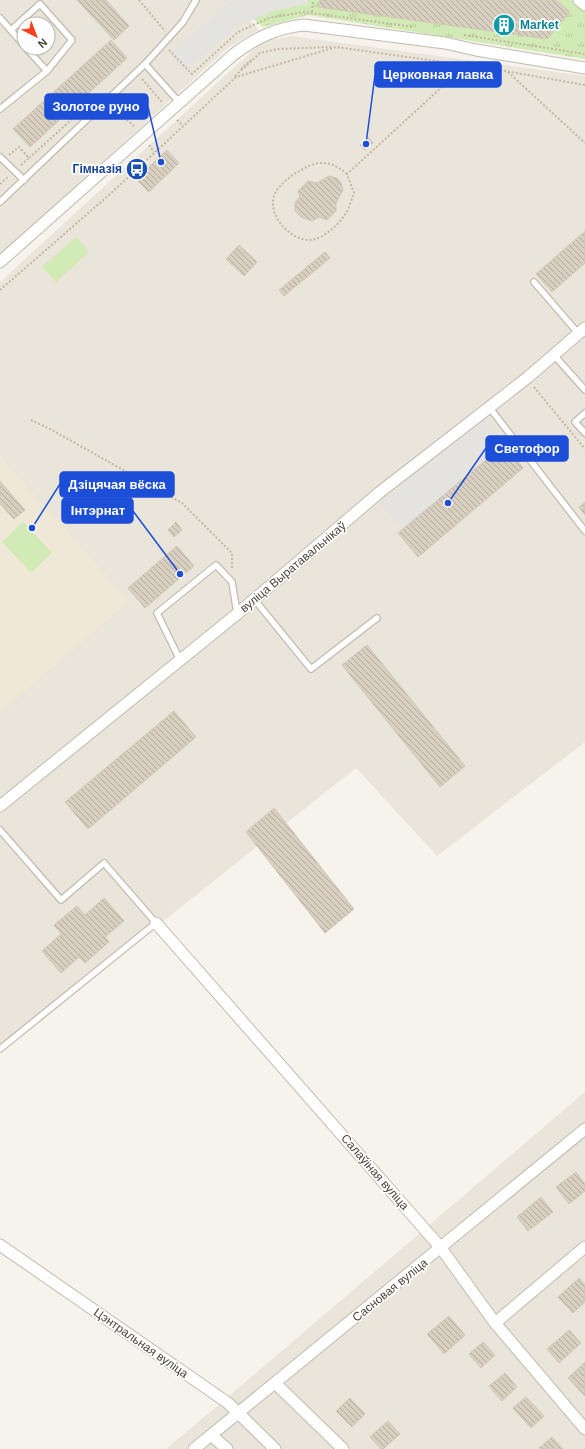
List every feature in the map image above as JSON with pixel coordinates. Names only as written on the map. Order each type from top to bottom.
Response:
[{"type":"street","points":[[579,0],[585,5]]},
{"type":"street","points":[[0,262],[141,135],[233,55],[251,42],[285,27],[310,26],[445,43],[476,50],[585,68]]},
{"type":"street","name":"вуліца Выратавальнікаў","points":[[0,806],[237,614],[380,492],[527,378],[582,330]]},
{"type":"street","name":"Салаўіная вуліца","points":[[156,923],[441,1248],[495,1323],[585,1429]]},
{"type":"street","name":"Сасновая вуліца","points":[[194,1449],[237,1413],[276,1384],[585,1129]]},
{"type":"street","name":"Цэнтральная вуліца","points":[[0,1245],[228,1403],[275,1449]]},
{"type":"street","points":[[495,1323],[585,1247]]},
{"type":"street","points":[[276,1384],[343,1449]]},
{"type":"street","points":[[211,1435],[227,1449]]},
{"type":"lane","points":[[0,202],[145,64],[183,22],[196,0]]},
{"type":"lane","points":[[0,109],[47,71],[72,40],[40,4],[11,30]]},
{"type":"lane","points":[[0,18],[16,36]]},
{"type":"lane","points":[[33,56],[47,71]]},
{"type":"lane","points":[[145,64],[179,102]]},
{"type":"lane","points":[[1,158],[24,180]]},
{"type":"lane","points":[[534,282],[582,330]]},
{"type":"lane","points":[[553,354],[585,390]]},
{"type":"lane","points":[[489,407],[585,531]]},
{"type":"lane","points":[[585,413],[575,422],[585,433]]},
{"type":"lane","points":[[180,660],[157,614],[216,564],[232,582],[237,614]]},
{"type":"lane","points":[[254,599],[311,669],[377,618]]},
{"type":"lane","points":[[0,830],[61,900],[104,863],[156,923],[0,1049]]},
{"type":"path","points":[[310,26],[313,0]]},
{"type":"path","points":[[162,35],[166,32]]},
{"type":"path","points":[[164,45],[192,74]]},
{"type":"path","points":[[236,77],[336,47],[466,65],[585,85]]},
{"type":"path","points":[[347,174],[466,65],[476,50]]},
{"type":"path","points":[[0,290],[236,77],[244,65],[260,53]]},
{"type":"path","points":[[508,72],[585,143]]},
{"type":"path","points":[[105,101],[129,120],[154,152]]},
{"type":"path","points":[[1,158],[19,147],[29,158],[81,112]]},
{"type":"path","points":[[324,162],[337,166],[347,174],[354,193],[345,215],[328,233],[310,240],[293,235],[279,224],[274,208],[276,191],[289,177],[305,168],[324,162]]},
{"type":"path","points":[[527,378],[585,449]]},
{"type":"path","points":[[31,420],[52,430],[182,503],[232,553],[232,582]]},
{"type":"shaded area","points":[[0,0],[231,0],[259,30],[229,47],[0,255]]},
{"type":"shaded area","points":[[234,0],[308,0],[307,4],[273,11],[236,27],[185,73],[169,53]]},
{"type":"shaded area","points":[[291,36],[585,76],[585,742],[437,856],[356,768],[0,1051],[0,282],[262,42]]},
{"type":"shaded area","points":[[585,407],[585,437],[570,420]]},
{"type":"shaded area","points":[[483,418],[505,444],[402,529],[380,503]]},
{"type":"shaded area","points":[[0,456],[130,601],[0,713]]},
{"type":"shaded area","points":[[585,1092],[585,1449],[166,1449],[222,1402]]},
{"type":"green space","points":[[232,0],[576,0],[585,8],[585,59],[308,15],[263,27]]},
{"type":"green space","points":[[76,237],[89,252],[56,282],[42,267]]},
{"type":"green space","points":[[23,522],[52,553],[31,573],[2,542]]},
{"type":"building","points":[[77,0],[106,0],[129,26],[114,40]]},
{"type":"building","name":"Market","points":[[320,0],[556,0],[570,12],[547,39],[318,7]]},
{"type":"building","points":[[111,40],[127,58],[30,147],[13,129]]},
{"type":"building","points":[[368,137],[373,143],[365,150],[360,145]]},
{"type":"building","points":[[167,150],[179,163],[149,192],[136,179]]},
{"type":"building","points":[[329,176],[337,178],[341,183],[343,190],[336,203],[336,211],[327,220],[319,217],[312,221],[301,217],[295,211],[295,202],[300,197],[298,191],[308,181],[317,183]]},
{"type":"building","points":[[585,231],[585,263],[552,292],[536,274]]},
{"type":"building","points":[[239,245],[257,262],[244,276],[226,259]]},
{"type":"building","points":[[325,252],[330,258],[284,296],[279,290]]},
{"type":"building","points":[[505,444],[523,468],[418,557],[398,533]]},
{"type":"building","points":[[0,481],[25,510],[14,519],[0,504]]},
{"type":"building","points":[[585,502],[585,515],[579,507]]},
{"type":"building","points":[[176,522],[182,530],[174,537],[168,530]]},
{"type":"building","points":[[177,546],[194,566],[145,608],[128,588]]},
{"type":"building","points":[[367,645],[465,766],[440,787],[342,665]]},
{"type":"building","points":[[174,711],[196,737],[88,829],[65,802]]},
{"type":"building","points":[[274,808],[354,909],[325,933],[246,832]]},
{"type":"building","points":[[104,898],[124,921],[105,937],[109,942],[85,963],[79,957],[61,973],[42,951],[61,934],[54,925],[77,906],[85,915]]},
{"type":"building","points":[[576,1172],[585,1184],[585,1191],[569,1204],[556,1187]]},
{"type":"building","points":[[541,1197],[553,1212],[528,1231],[517,1217]]},
{"type":"building","points":[[579,1278],[585,1285],[585,1302],[573,1313],[558,1297]]},
{"type":"building","points":[[449,1316],[465,1335],[444,1354],[427,1334]]},
{"type":"building","points":[[569,1330],[581,1343],[559,1363],[547,1349]]},
{"type":"building","points":[[483,1342],[495,1355],[481,1368],[469,1354]]},
{"type":"building","points":[[585,1362],[585,1396],[568,1378]]},
{"type":"building","points":[[505,1373],[517,1387],[502,1401],[489,1386]]},
{"type":"building","points":[[526,1397],[544,1416],[531,1428],[513,1408]]},
{"type":"building","points":[[350,1398],[365,1414],[352,1427],[336,1411]]},
{"type":"building","points":[[388,1421],[400,1434],[383,1449],[381,1449],[370,1437]]},
{"type":"building","points":[[552,1437],[563,1449],[539,1448]]},
{"type":"place","name":"Market","points":[[504,25]]},
{"type":"place","name":"Церковная лавка","points":[[366,144]]},
{"type":"place","name":"Золотое руно","points":[[161,162]]},
{"type":"place","name":"Гімназія","points":[[137,169]]},
{"type":"place","name":"Светофор","points":[[448,503]]},
{"type":"place","name":"Дзіцячая вёска","points":[[32,528]]},
{"type":"place","name":"Інтэрнат","points":[[180,574]]}]
